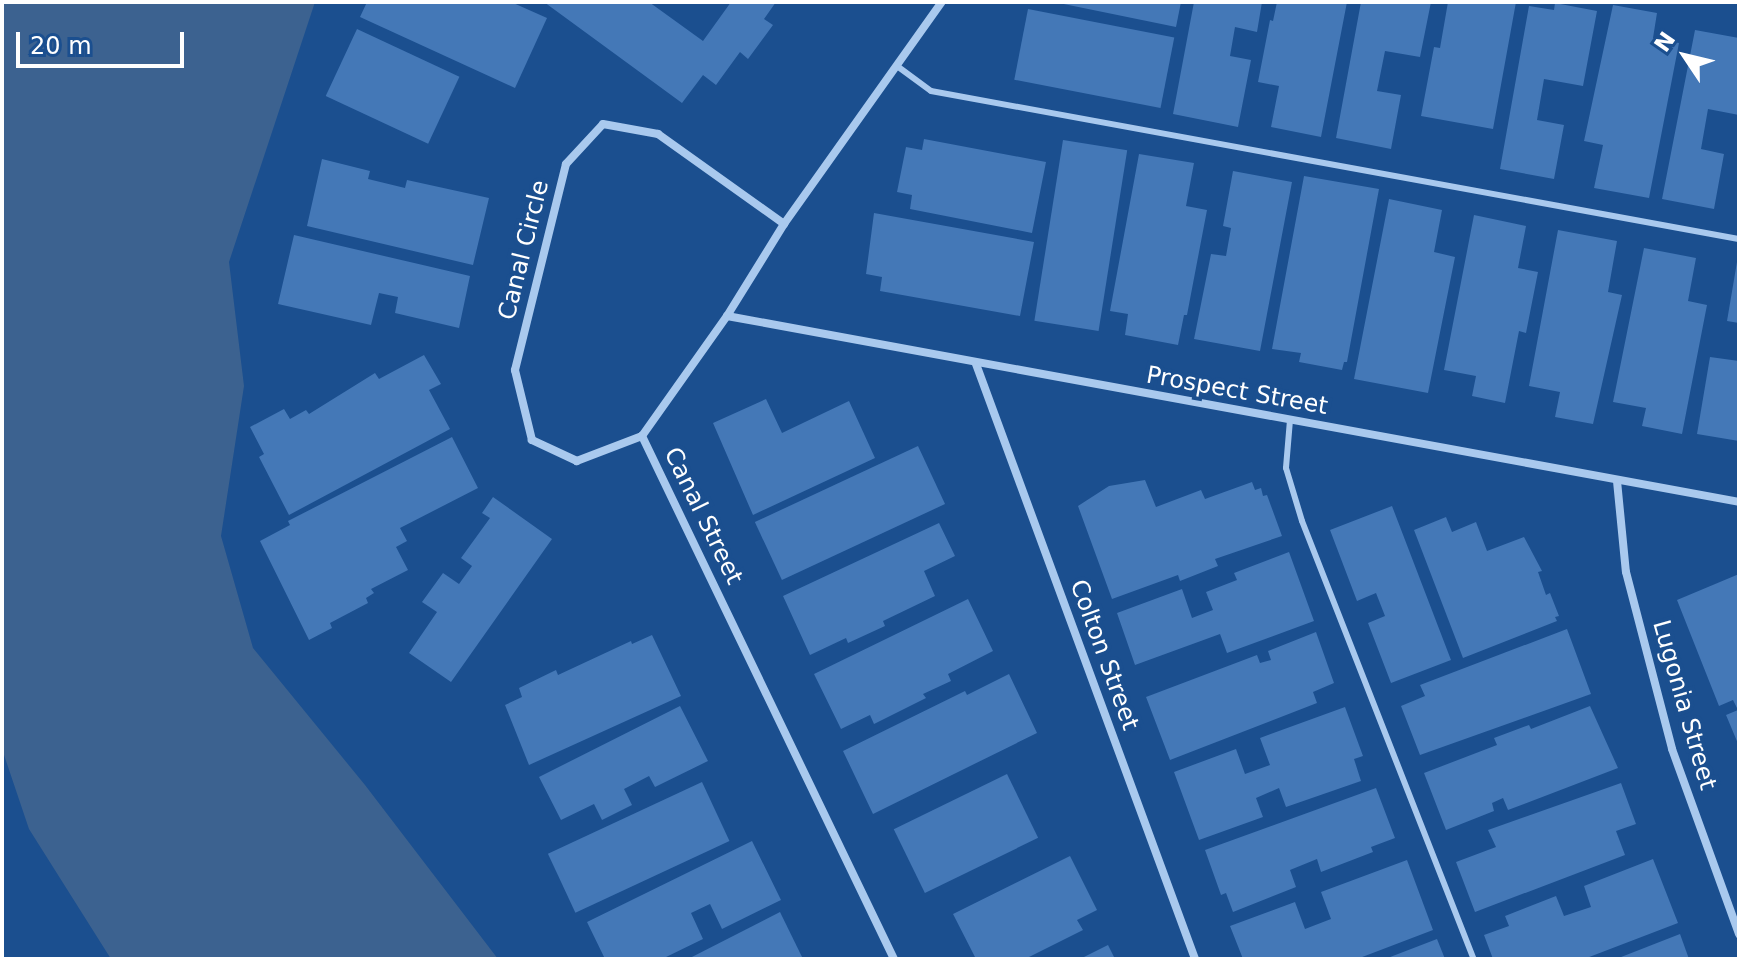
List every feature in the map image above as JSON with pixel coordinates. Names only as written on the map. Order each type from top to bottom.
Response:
[{"type":"street","name":"Canal Street","points":[[894,959],[642,436],[727,316],[784,224],[942,2]]},
{"type":"street","name":"Canal Circle","points":[[642,436],[577,461],[532,440],[515,370],[566,164],[603,124],[658,134],[784,224]]},
{"type":"street","name":"Prospect Street","points":[[727,316],[1739,502]]},
{"type":"street","name":"Colton Street","points":[[976,364],[1195,959]]},
{"type":"street","name":"Lugonia Street","points":[[1617,481],[1626,572],[1672,749],[1739,934]]},
{"type":"lane","points":[[897,66],[931,91],[1739,239]]},
{"type":"lane","points":[[1290,420],[1286,468],[1302,521],[1474,959]]},
{"type":"water","points":[[2,2],[315,2],[229,262],[244,386],[221,536],[253,648],[365,785],[498,959],[111,959],[29,829],[2,749]]},
{"type":"building","points":[[367,2],[511,2],[547,18],[515,88],[360,17]]},
{"type":"building","points":[[544,2],[649,2],[703,41],[731,2],[776,2],[764,19],[773,25],[748,59],[740,52],[716,85],[703,75],[682,103]]},
{"type":"building","points":[[1054,2],[1181,2],[1176,27]]},
{"type":"building","points":[[1194,2],[1262,2],[1257,32],[1235,27],[1230,56],[1251,60],[1238,127],[1173,114]]},
{"type":"building","points":[[1277,2],[1347,2],[1321,137],[1271,127],[1279,86],[1258,82],[1270,20],[1273,21]]},
{"type":"building","points":[[1361,2],[1431,2],[1420,57],[1385,51],[1377,91],[1401,95],[1391,149],[1336,138]]},
{"type":"building","points":[[1448,2],[1516,2],[1493,129],[1421,116],[1434,47],[1440,48]]},
{"type":"building","points":[[1555,3],[1597,11],[1583,86],[1544,79],[1537,120],[1564,125],[1554,179],[1500,169],[1529,6],[1554,10]]},
{"type":"building","points":[[1613,5],[1657,13],[1653,38],[1679,43],[1649,198],[1594,188],[1603,145],[1584,141]]},
{"type":"building","points":[[1028,9],[1174,37],[1161,108],[1014,80]]},
{"type":"building","points":[[357,29],[459,77],[428,144],[326,96]]},
{"type":"building","points":[[1695,30],[1739,38],[1739,115],[1708,109],[1701,149],[1724,154],[1714,209],[1662,199]]},
{"type":"building","points":[[924,139],[1046,162],[1032,233],[910,209],[912,195],[897,192],[906,147],[922,150]]},
{"type":"building","points":[[1063,140],[1127,150],[1099,331],[1034,321]]},
{"type":"building","points":[[1139,154],[1194,163],[1186,206],[1207,210],[1187,315],[1184,315],[1178,345],[1125,335],[1128,314],[1110,311]]},
{"type":"building","points":[[322,159],[370,171],[368,179],[405,188],[407,180],[489,198],[473,265],[307,226]]},
{"type":"building","points":[[1233,171],[1292,182],[1260,351],[1194,339],[1211,254],[1226,256],[1231,228],[1223,226]]},
{"type":"building","points":[[1304,176],[1379,189],[1347,362],[1344,362],[1342,370],[1299,362],[1301,353],[1272,349]]},
{"type":"building","points":[[1389,199],[1442,210],[1434,252],[1455,257],[1428,393],[1354,379]]},
{"type":"building","points":[[874,213],[1034,242],[1020,316],[880,291],[882,277],[866,274]]},
{"type":"building","points":[[1474,215],[1526,226],[1518,268],[1538,272],[1526,333],[1519,331],[1505,403],[1472,396],[1476,376],[1444,370]]},
{"type":"building","points":[[1558,230],[1617,241],[1608,292],[1622,295],[1593,424],[1555,417],[1560,392],[1529,386]]},
{"type":"building","points":[[294,235],[470,276],[459,328],[395,313],[398,297],[379,293],[371,325],[278,304]]},
{"type":"building","points":[[1644,248],[1696,258],[1688,301],[1707,305],[1682,434],[1642,426],[1646,408],[1613,402]]},
{"type":"building","points":[[1739,262],[1739,323],[1727,321]]},
{"type":"building","points":[[424,355],[441,384],[429,390],[450,429],[289,515],[259,457],[264,454],[250,427],[284,409],[290,419],[306,410],[309,414],[375,373],[379,379]]},
{"type":"building","points":[[1710,357],[1739,361],[1739,441],[1697,434]]},
{"type":"building","points":[[766,399],[782,433],[849,401],[875,458],[753,515],[713,423]]},
{"type":"building","points":[[452,437],[478,488],[400,528],[407,541],[396,547],[408,570],[371,589],[374,593],[366,598],[368,603],[330,623],[332,628],[309,640],[260,541],[290,525],[288,521]]},
{"type":"building","points":[[918,446],[945,504],[782,580],[755,522]]},
{"type":"building","points":[[1145,480],[1156,507],[1201,490],[1205,499],[1252,482],[1255,490],[1261,488],[1263,496],[1267,495],[1282,536],[1215,559],[1218,566],[1180,581],[1178,575],[1112,599],[1078,506],[1109,486]]},
{"type":"building","points":[[493,497],[552,539],[451,682],[409,653],[437,612],[422,602],[443,573],[459,584],[472,566],[461,558],[490,518],[482,513]]},
{"type":"building","points":[[1392,506],[1451,660],[1391,683],[1368,623],[1385,616],[1376,593],[1357,601],[1330,530]]},
{"type":"building","points":[[1446,517],[1452,532],[1476,522],[1487,551],[1524,537],[1542,571],[1538,572],[1546,595],[1550,593],[1559,616],[1555,617],[1557,621],[1463,658],[1414,530]]},
{"type":"building","points":[[939,523],[955,556],[924,571],[935,596],[883,621],[885,626],[848,643],[846,638],[810,655],[783,596]]},
{"type":"building","points":[[1289,552],[1314,621],[1227,653],[1220,634],[1135,665],[1117,613],[1182,589],[1192,618],[1213,610],[1206,592],[1237,580],[1234,573]]},
{"type":"building","points":[[1739,574],[1739,746],[1726,715],[1738,710],[1733,700],[1719,706],[1677,600]]},
{"type":"building","points":[[968,599],[993,651],[948,674],[951,681],[923,694],[926,698],[874,724],[870,715],[841,729],[814,674]]},
{"type":"building","points":[[1567,629],[1591,694],[1420,755],[1401,706],[1425,696],[1420,685]]},
{"type":"building","points":[[1316,632],[1334,683],[1313,692],[1317,703],[1170,760],[1146,697],[1257,655],[1260,663],[1271,660],[1268,651]]},
{"type":"building","points":[[652,635],[681,696],[529,765],[505,705],[522,697],[519,688],[556,670],[558,675],[631,641],[632,644]]},
{"type":"building","points":[[1009,674],[1037,733],[873,814],[843,751],[965,691],[967,695]]},
{"type":"building","points":[[680,706],[708,761],[655,787],[649,776],[624,789],[632,805],[602,820],[594,804],[561,820],[539,777]]},
{"type":"building","points":[[1590,706],[1618,768],[1508,810],[1503,798],[1492,803],[1494,811],[1446,830],[1424,773],[1497,745],[1494,738],[1529,725],[1531,729]]},
{"type":"building","points":[[1345,707],[1363,756],[1354,759],[1361,781],[1286,807],[1279,788],[1256,798],[1263,817],[1199,840],[1174,772],[1236,749],[1245,774],[1270,765],[1260,738]]},
{"type":"building","points":[[1007,774],[1038,838],[925,893],[894,829]]},
{"type":"building","points":[[702,782],[729,841],[575,913],[548,854]]},
{"type":"building","points":[[1621,783],[1636,824],[1616,831],[1625,855],[1475,912],[1456,862],[1496,847],[1488,830]]},
{"type":"building","points":[[1376,788],[1395,838],[1371,847],[1373,852],[1321,872],[1317,859],[1290,870],[1296,887],[1233,912],[1226,893],[1221,895],[1205,850]]},
{"type":"building","points":[[752,841],[781,900],[722,929],[710,904],[691,913],[703,939],[662,959],[605,959],[587,922]]},
{"type":"building","points":[[1070,856],[1097,910],[1077,920],[1083,930],[1025,959],[976,959],[953,914]]},
{"type":"building","points":[[1653,859],[1678,923],[1584,959],[1493,959],[1484,935],[1509,926],[1505,916],[1556,896],[1564,916],[1591,907],[1584,886]]},
{"type":"building","points":[[1407,860],[1433,930],[1357,959],[1243,959],[1230,926],[1295,902],[1305,929],[1331,919],[1321,892]]},
{"type":"building","points":[[780,912],[803,959],[688,959]]},
{"type":"building","points":[[1680,934],[1689,959],[1616,959]]},
{"type":"building","points":[[1437,939],[1445,959],[1385,959]]},
{"type":"building","points":[[1108,945],[1115,959],[1080,959]]}]
